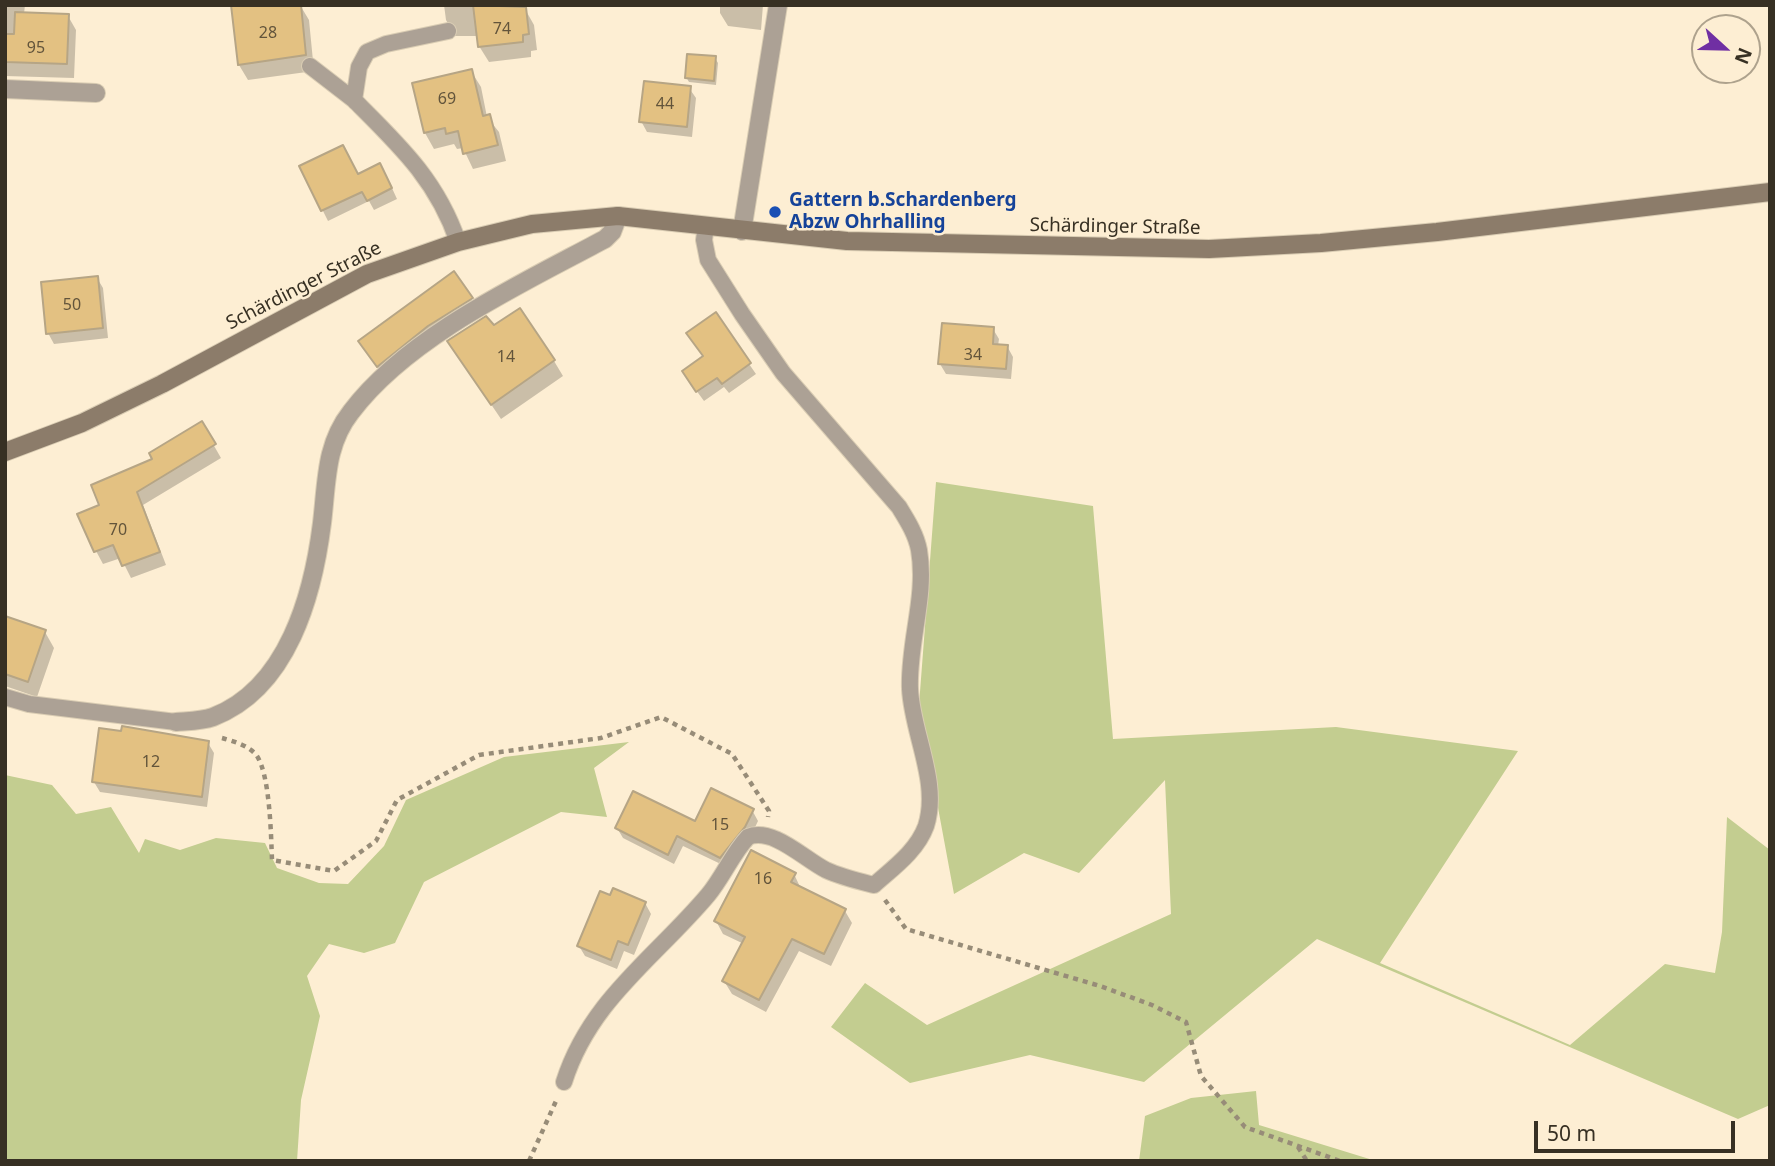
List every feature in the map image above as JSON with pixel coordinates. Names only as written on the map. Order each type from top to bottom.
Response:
[{"type":"main road","name":"Schärdinger Straße","points":[[5,452],[82,424],[367,274],[458,242],[532,224],[618,216],[742,231],[874,242],[1209,249],[1321,243],[1437,232],[1770,192]]},
{"type":"street","points":[[742,231],[778,5]]},
{"type":"street","points":[[5,89],[96,93]]},
{"type":"street","points":[[176,722],[211,718],[237,705],[263,683],[283,655],[299,622],[315,566],[328,462],[335,437],[351,411],[410,355],[492,300],[605,239],[612,232],[618,216]]},
{"type":"lane","points":[[354,100],[359,67],[367,52],[386,44],[448,31]]},
{"type":"lane","points":[[310,66],[354,100],[412,158],[446,208],[458,242]]},
{"type":"lane","points":[[564,1082],[572,1058],[600,1008],[709,894],[748,837],[755,834],[768,836],[826,870],[874,885],[904,859],[917,843],[925,826],[929,807],[929,786],[910,689],[921,578],[919,549],[899,507],[783,373],[742,314],[708,260],[704,240],[706,226]]},
{"type":"lane","points":[[5,698],[29,704],[176,722]]},
{"type":"path","points":[[214,735],[238,743],[256,755],[270,803],[272,860],[334,871],[376,841],[397,800],[479,755],[601,738],[661,717],[732,754],[769,811],[768,836]]},
{"type":"path","points":[[874,885],[906,929],[1100,986],[1152,1005],[1186,1022],[1200,1076],[1245,1127],[1340,1161]]},
{"type":"path","points":[[529,1161],[564,1082]]},
{"type":"path","points":[[1298,1146],[1307,1161]]},
{"type":"green space","points":[[936,482],[1093,506],[1113,739],[1336,727],[1518,751],[1380,963],[1570,1045],[1665,964],[1715,973],[1722,932],[1727,817],[1770,850],[1770,1105],[1738,1119],[1317,939],[1144,1082],[1030,1055],[910,1083],[831,1027],[865,983],[927,1025],[1171,914],[1165,780],[1079,873],[1024,853],[954,894],[919,705]]},
{"type":"green space","points":[[629,742],[594,768],[607,817],[561,812],[424,882],[395,943],[364,953],[329,944],[307,976],[320,1016],[301,1100],[297,1161],[5,1161],[5,775],[52,785],[76,814],[111,807],[139,853],[145,839],[180,850],[216,838],[265,843],[277,868],[319,883],[348,884],[384,846],[406,800],[504,757]]},
{"type":"green space","points":[[1256,1091],[1259,1125],[1376,1161],[1139,1161],[1145,1116],[1191,1098]]},
{"type":"building","points":[[231,5],[301,5],[306,55],[238,65]]},
{"type":"building","points":[[473,5],[526,7],[529,34],[523,35],[523,42],[478,47]]},
{"type":"building","points":[[15,12],[69,14],[67,64],[5,62],[5,34],[14,34]]},
{"type":"building","points":[[687,54],[716,56],[714,81],[685,78]]},
{"type":"building","points":[[472,69],[483,116],[490,114],[498,145],[463,154],[458,131],[446,134],[445,128],[424,133],[412,83]]},
{"type":"building","points":[[644,81],[691,86],[687,127],[639,122]]},
{"type":"building","points":[[343,145],[358,174],[380,163],[392,188],[367,201],[362,192],[321,211],[299,166]]},
{"type":"building","points":[[454,271],[473,298],[428,326],[377,367],[358,341]]},
{"type":"building","points":[[98,276],[103,328],[46,334],[41,282]]},
{"type":"building","points":[[520,308],[555,360],[491,405],[447,341],[486,316],[494,325]]},
{"type":"building","points":[[716,312],[751,363],[722,384],[717,378],[696,392],[682,371],[703,356],[686,333]]},
{"type":"building","points":[[942,323],[994,327],[993,344],[1008,345],[1006,369],[938,364]]},
{"type":"building","points":[[202,421],[216,444],[137,492],[160,552],[122,566],[113,545],[94,552],[77,514],[99,505],[91,485],[152,459],[149,453]]},
{"type":"building","points":[[5,616],[46,630],[28,682],[5,674]]},
{"type":"building","points":[[122,726],[209,741],[202,797],[92,782],[99,728],[121,731]]},
{"type":"building","points":[[711,788],[754,809],[745,827],[720,858],[677,836],[668,855],[615,828],[633,791],[695,821]]},
{"type":"building","points":[[751,850],[796,873],[791,882],[846,909],[824,954],[792,939],[759,1000],[722,981],[745,937],[714,921]]},
{"type":"building","points":[[613,888],[646,902],[628,945],[618,941],[611,960],[577,946],[600,891],[610,895]]},
{"type":"place","name":"Gattern b.Schardenberg Abzw Ohrhalling","points":[[775,212]]}]
